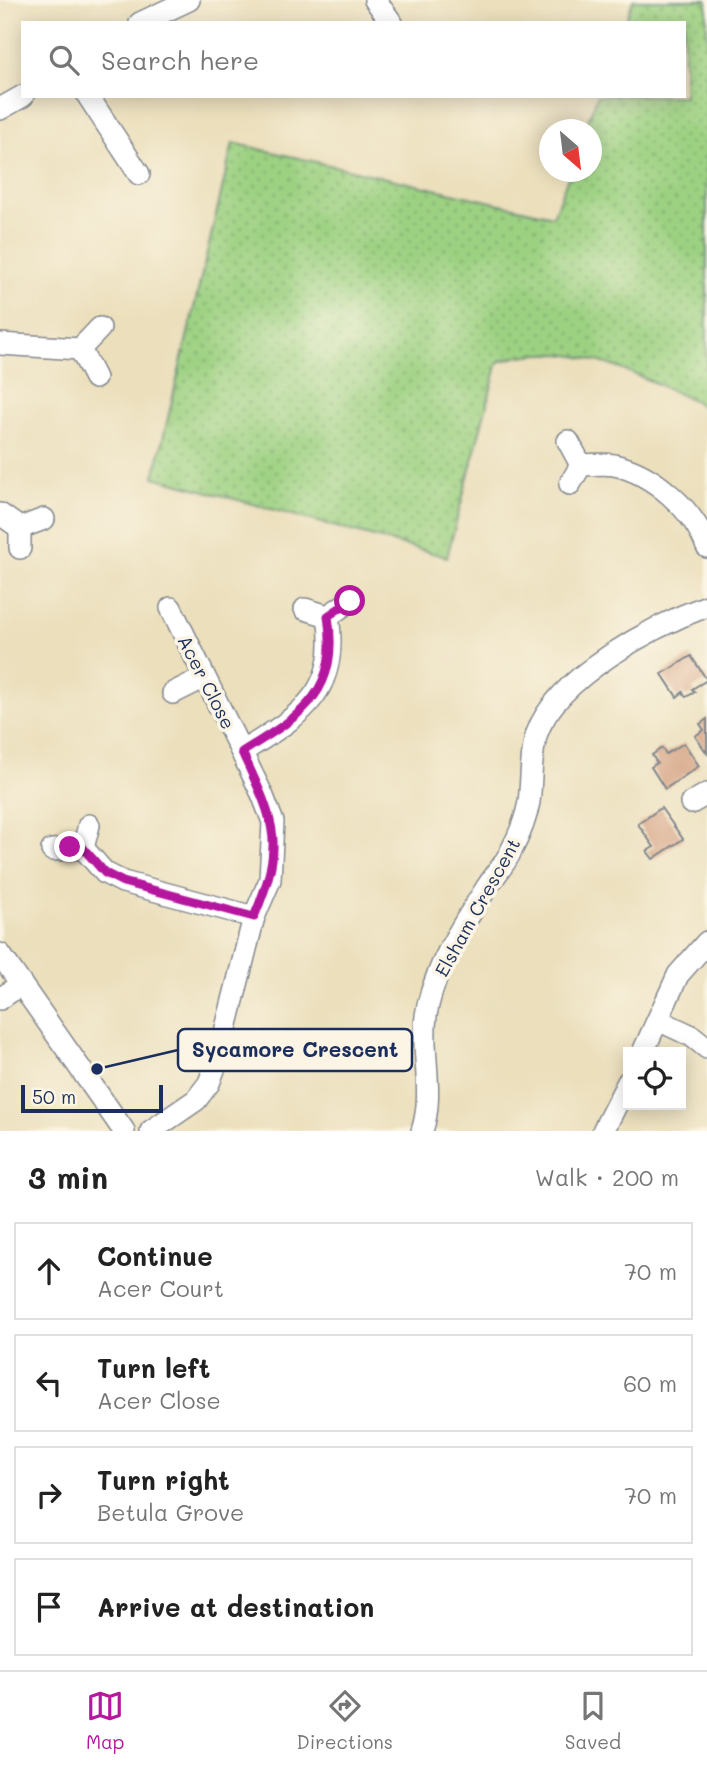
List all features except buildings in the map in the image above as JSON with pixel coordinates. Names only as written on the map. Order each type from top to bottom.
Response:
[{"type":"street","points":[[143,21],[163,6],[189,0]]},
{"type":"street","points":[[375,0],[391,21]]},
{"type":"street","points":[[0,109],[21,97]]},
{"type":"street","points":[[89,98],[139,174]]},
{"type":"street","points":[[0,344],[80,349],[100,328]]},
{"type":"street","points":[[80,349],[95,377]]},
{"type":"street","points":[[568,441],[581,465]]},
{"type":"street","points":[[570,484],[581,465]]},
{"type":"street","points":[[581,465],[615,465],[666,491],[688,511],[707,547]]},
{"type":"street","points":[[0,514],[20,538],[44,519]]},
{"type":"street","points":[[328,616],[350,601]]},
{"type":"street","name":"Elsham Crescent","points":[[422,1131],[429,1091],[425,1037],[428,1006],[441,967],[510,854],[523,824],[537,734],[549,710],[565,690],[626,647],[682,615],[707,606]]},
{"type":"street","name":"Acer Close","points":[[150,1131],[196,1100],[209,1083],[219,1056],[254,917],[270,880],[273,822],[242,752],[203,678],[171,608]]},
{"type":"street","points":[[306,609],[328,616]]},
{"type":"street","points":[[242,752],[307,708],[330,664],[332,643],[328,616]]},
{"type":"street","points":[[173,693],[203,678]]},
{"type":"street","points":[[83,848],[89,825]]},
{"type":"street","points":[[83,848],[105,873],[123,882],[254,917]]},
{"type":"street","points":[[52,850],[83,848]]},
{"type":"street","points":[[646,1047],[660,1021],[678,975],[707,942]]},
{"type":"street","points":[[0,954],[124,1131]]},
{"type":"street","points":[[0,999],[21,984]]},
{"type":"street","points":[[660,1021],[692,1036],[707,1048]]},
{"type":"street","points":[[603,1131],[623,1092]]},
{"type":"green space","points":[[633,0],[707,0],[707,411],[695,401],[623,370],[575,356],[525,355],[498,362],[447,557],[154,477],[233,143],[553,216],[566,182],[602,182],[602,119],[589,119],[596,98],[686,98],[686,21],[626,21]]},
{"type":"place","name":"Sycamore Crescent","points":[[97,1069]]},
{"type":"route","points":[[70,847],[83,848],[105,873],[123,882],[254,917],[270,880],[274,852],[273,822],[242,752],[307,708],[330,664],[332,643],[328,616],[350,601]]}]
